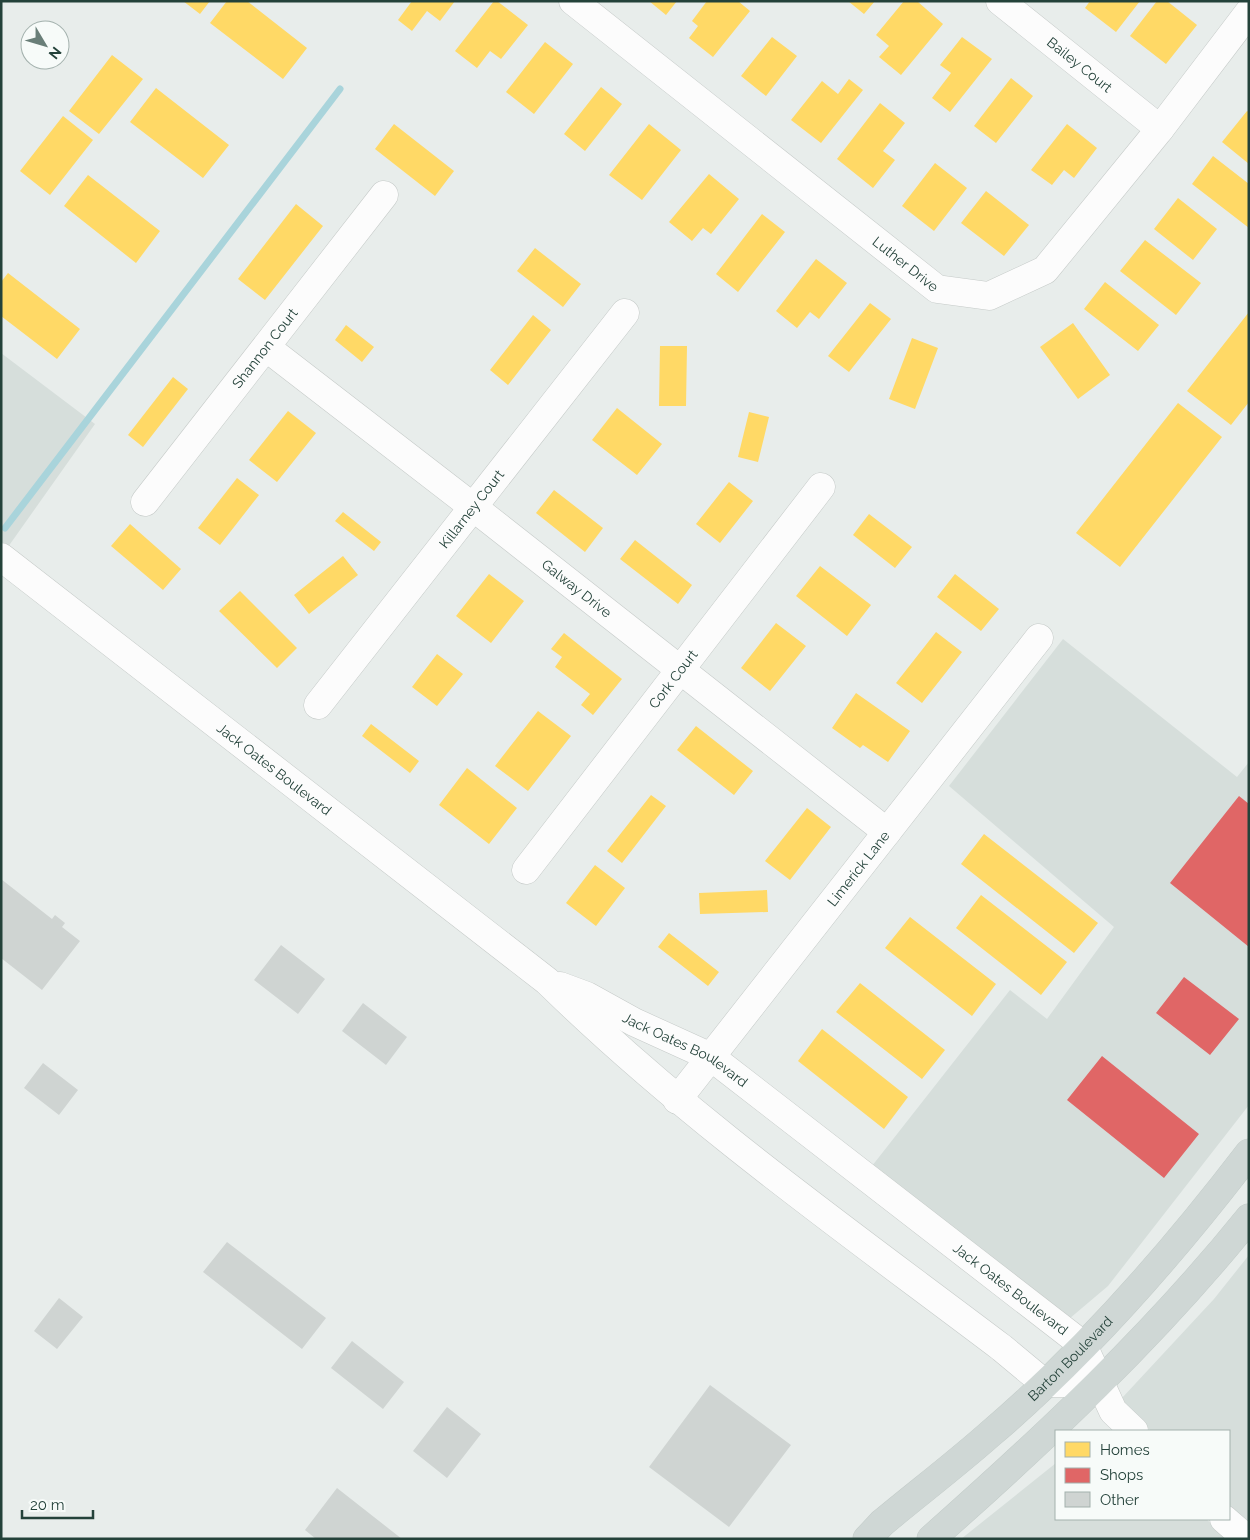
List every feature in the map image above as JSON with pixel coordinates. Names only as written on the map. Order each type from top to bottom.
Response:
[{"type":"main road","name":"Barton Boulevard","points":[[867,1539],[882,1523],[991,1434],[1083,1345],[1196,1223],[1249,1153]]},
{"type":"main road","points":[[931,1539],[1033,1448],[1101,1383],[1165,1316],[1249,1218]]},
{"type":"street","name":"Luther Drive","points":[[573,1],[937,289],[989,296],[1045,270],[1160,128],[1249,12]]},
{"type":"street","name":"Bailey Court","points":[[1000,1],[1160,128]]},
{"type":"street","name":"Shannon Court","points":[[145,502],[267,348],[384,195]]},
{"type":"street","name":"Killarney Court","points":[[318,705],[625,313]]},
{"type":"street","name":"Galway Drive","points":[[267,348],[474,507],[887,832]]},
{"type":"street","name":"Cork Court","points":[[526,870],[682,670],[821,487]]},
{"type":"street","name":"Jack Oates Boulevard","points":[[1,557],[547,981],[604,1037],[677,1100],[1002,1348],[1044,1384]]},
{"type":"street","name":"Limerick Lane","points":[[677,1100],[1039,638]]},
{"type":"street","name":"Jack Oates Boulevard","points":[[547,981],[587,996],[634,1022],[711,1057],[1083,1345],[1113,1411],[1133,1430]]},
{"type":"street","points":[[1044,1384],[1101,1383]]},
{"type":"street","points":[[1225,1520],[1247,1539]]},
{"type":"shaded area","points":[[1,353],[95,424],[8,547],[1,541]]},
{"type":"shaded area","points":[[1063,639],[1237,777],[1249,762],[1249,1105],[1108,1286],[1069,1319],[872,1166],[1010,990],[1047,1019],[1114,927],[949,786]]},
{"type":"shaded area","points":[[1249,1255],[1249,1524],[1230,1507],[1230,1430],[1150,1430],[1124,1404],[1122,1398],[1214,1299]]},
{"type":"shaded area","points":[[1055,1464],[1055,1520],[1207,1520],[1229,1539],[961,1539]]},
{"type":"building: Homes","points":[[183,1],[210,1],[200,14]]},
{"type":"building: Homes","points":[[227,1],[247,1],[307,48],[283,79],[210,23]]},
{"type":"building: Homes","points":[[412,1],[455,1],[440,21],[427,11],[412,31],[398,20]]},
{"type":"building: Homes","points":[[494,1],[497,1],[528,25],[501,59],[490,51],[477,68],[455,51]]},
{"type":"building: Homes","points":[[649,1],[677,1],[666,15]]},
{"type":"building: Homes","points":[[707,1],[738,1],[750,11],[713,57],[689,38],[698,26],[692,21]]},
{"type":"building: Homes","points":[[848,1],[875,1],[864,14]]},
{"type":"building: Homes","points":[[904,1],[917,1],[943,24],[901,75],[879,57],[889,46],[876,35]]},
{"type":"building: Homes","points":[[1090,1],[1140,1],[1116,32],[1085,8]]},
{"type":"building: Homes","points":[[1157,1],[1167,1],[1197,25],[1166,64],[1130,36]]},
{"type":"building: Homes","points":[[772,37],[797,56],[766,96],[741,76]]},
{"type":"building: Homes","points":[[962,37],[992,59],[950,112],[932,98],[951,73],[940,65]]},
{"type":"building: Homes","points":[[545,42],[573,64],[534,114],[506,92]]},
{"type":"building: Homes","points":[[112,55],[143,79],[99,134],[69,111]]},
{"type":"building: Homes","points":[[1011,78],[1033,96],[996,143],[974,126]]},
{"type":"building: Homes","points":[[849,79],[863,90],[821,143],[791,120],[822,81],[838,94]]},
{"type":"building: Homes","points":[[601,87],[622,104],[585,151],[564,134]]},
{"type":"building: Homes","points":[[156,88],[229,145],[203,178],[130,122]]},
{"type":"building: Homes","points":[[880,103],[905,123],[883,151],[895,160],[873,188],[837,159]]},
{"type":"building: Homes","points":[[1247,111],[1249,112],[1249,164],[1222,142]]},
{"type":"building: Homes","points":[[63,116],[93,140],[50,195],[20,171]]},
{"type":"building: Homes","points":[[394,124],[454,171],[435,196],[375,149]]},
{"type":"building: Homes","points":[[649,124],[681,150],[642,200],[609,175]]},
{"type":"building: Homes","points":[[1067,124],[1097,148],[1074,178],[1064,170],[1052,185],[1031,170]]},
{"type":"building: Homes","points":[[1213,156],[1249,184],[1249,228],[1192,184]]},
{"type":"building: Homes","points":[[935,163],[967,188],[934,231],[902,206]]},
{"type":"building: Homes","points":[[709,174],[739,199],[711,234],[703,228],[692,241],[669,222]]},
{"type":"building: Homes","points":[[88,175],[160,231],[136,263],[64,206]]},
{"type":"building: Homes","points":[[986,191],[1029,225],[1004,256],[961,223]]},
{"type":"building: Homes","points":[[1178,198],[1217,229],[1193,260],[1154,229]]},
{"type":"building: Homes","points":[[296,204],[323,226],[265,300],[238,279]]},
{"type":"building: Homes","points":[[762,214],[785,232],[738,292],[716,274]]},
{"type":"building: Homes","points":[[1145,240],[1201,283],[1176,315],[1120,271]]},
{"type":"building: Homes","points":[[535,248],[581,284],[563,307],[517,271]]},
{"type":"building: Homes","points":[[816,259],[847,283],[819,319],[810,312],[797,328],[776,311]]},
{"type":"building: Homes","points":[[8,273],[80,329],[57,359],[1,316],[1,282]]},
{"type":"building: Homes","points":[[1105,282],[1159,325],[1138,351],[1084,309]]},
{"type":"building: Homes","points":[[870,303],[891,319],[849,372],[828,356]]},
{"type":"building: Homes","points":[[1249,312],[1249,402],[1231,425],[1187,391]]},
{"type":"building: Homes","points":[[533,315],[551,330],[508,385],[490,370]]},
{"type":"building: Homes","points":[[1073,323],[1110,375],[1078,399],[1040,347]]},
{"type":"building: Homes","points":[[346,325],[374,347],[362,362],[335,340]]},
{"type":"building: Homes","points":[[912,338],[938,348],[915,409],[889,399]]},
{"type":"building: Homes","points":[[660,346],[687,346],[686,406],[659,406]]},
{"type":"building: Homes","points":[[173,377],[188,389],[143,447],[128,435]]},
{"type":"building: Homes","points":[[1178,403],[1222,437],[1120,567],[1076,533]]},
{"type":"building: Homes","points":[[617,408],[662,444],[637,475],[592,440]]},
{"type":"building: Homes","points":[[288,411],[316,433],[277,482],[249,460]]},
{"type":"building: Homes","points":[[749,412],[769,417],[758,462],[738,457]]},
{"type":"building: Homes","points":[[237,478],[259,495],[220,545],[198,528]]},
{"type":"building: Homes","points":[[729,482],[753,501],[720,543],[696,524]]},
{"type":"building: Homes","points":[[554,490],[603,528],[585,552],[536,513]]},
{"type":"building: Homes","points":[[343,512],[381,542],[374,551],[335,521]]},
{"type":"building: Homes","points":[[869,514],[912,547],[895,568],[853,535]]},
{"type":"building: Homes","points":[[130,524],[181,569],[163,590],[111,546]]},
{"type":"building: Homes","points":[[635,540],[692,585],[678,604],[620,559]]},
{"type":"building: Homes","points":[[343,556],[358,575],[309,614],[294,595]]},
{"type":"building: Homes","points":[[820,566],[871,605],[847,636],[796,596]]},
{"type":"building: Homes","points":[[489,574],[524,601],[491,643],[456,616]]},
{"type":"building: Homes","points":[[955,574],[999,609],[981,631],[937,597]]},
{"type":"building: Homes","points":[[240,591],[297,648],[277,668],[219,611]]},
{"type":"building: Homes","points":[[776,623],[806,646],[770,691],[741,668]]},
{"type":"building: Homes","points":[[936,632],[962,652],[922,703],[896,683]]},
{"type":"building: Homes","points":[[564,633],[622,679],[593,715],[581,705],[590,694],[555,667],[562,657],[551,649]]},
{"type":"building: Homes","points":[[437,654],[463,674],[437,706],[412,687]]},
{"type":"building: Homes","points":[[856,693],[910,731],[888,762],[863,745],[860,748],[832,728]]},
{"type":"building: Homes","points":[[538,711],[571,736],[528,791],[495,766]]},
{"type":"building: Homes","points":[[371,724],[419,761],[410,773],[362,736]]},
{"type":"building: Homes","points":[[696,726],[753,771],[734,795],[677,750]]},
{"type":"building: Homes","points":[[467,768],[517,808],[489,844],[439,805]]},
{"type":"building: Homes","points":[[651,795],[666,806],[622,863],[607,851]]},
{"type":"building: Homes","points":[[807,808],[831,827],[790,880],[765,861]]},
{"type":"building: Homes","points":[[984,834],[1098,923],[1074,953],[961,864]]},
{"type":"building: Homes","points":[[595,865],[625,888],[596,926],[566,903]]},
{"type":"building: Homes","points":[[767,890],[768,912],[700,914],[699,893]]},
{"type":"building: Homes","points":[[981,895],[1067,962],[1041,995],[956,928]]},
{"type":"building: Homes","points":[[910,917],[996,984],[972,1016],[885,948]]},
{"type":"building: Homes","points":[[669,933],[719,972],[708,986],[658,947]]},
{"type":"building: Homes","points":[[860,983],[945,1050],[922,1079],[836,1012]]},
{"type":"building: Homes","points":[[822,1029],[908,1097],[884,1129],[798,1061]]},
{"type":"building: Shops","points":[[1239,796],[1249,804],[1249,947],[1170,883]]},
{"type":"building: Shops","points":[[1184,977],[1239,1019],[1210,1055],[1156,1013]]},
{"type":"building: Shops","points":[[1102,1056],[1199,1134],[1164,1178],[1067,1100]]},
{"type":"building: Other","points":[[1,879],[52,919],[55,915],[65,923],[62,927],[80,941],[42,990],[1,958]]},
{"type":"building: Other","points":[[281,945],[325,979],[298,1014],[254,980]]},
{"type":"building: Other","points":[[363,1003],[407,1037],[386,1065],[342,1031]]},
{"type":"building: Other","points":[[43,1063],[78,1090],[59,1115],[24,1088]]},
{"type":"building: Other","points":[[227,1242],[326,1318],[302,1349],[203,1272]]},
{"type":"building: Other","points":[[59,1298],[83,1317],[57,1349],[34,1331]]},
{"type":"building: Other","points":[[352,1341],[404,1382],[383,1409],[331,1368]]},
{"type":"building: Other","points":[[710,1385],[791,1445],[729,1527],[649,1467]]},
{"type":"building: Other","points":[[447,1407],[481,1434],[447,1478],[413,1451]]},
{"type":"building: Other","points":[[337,1488],[402,1539],[316,1539],[305,1530]]},
{"type":"waterway","points":[[5,528],[340,89]]}]
